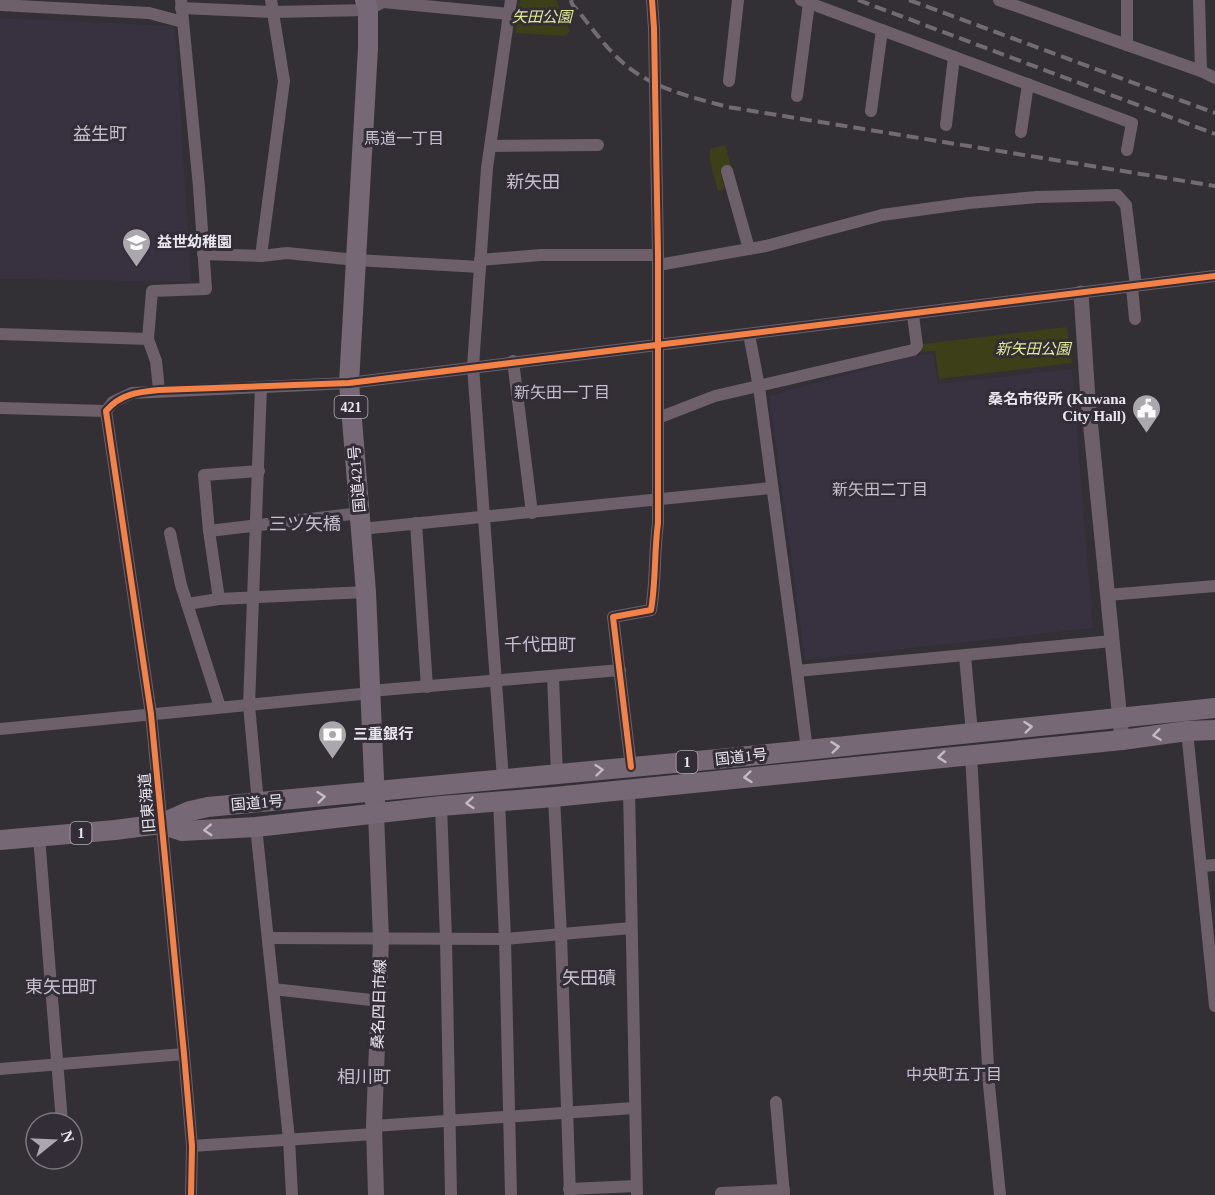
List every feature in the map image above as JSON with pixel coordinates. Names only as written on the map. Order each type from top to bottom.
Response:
[{"type":"highway","name":"国道421号","points":[[367,3],[368,48],[349,383],[366,592],[376,814]]},
{"type":"highway","name":"国道1号","points":[[0,840],[161,824],[208,807],[807,750],[1215,708]]},
{"type":"highway","name":"国道1号","points":[[161,824],[182,831],[256,828],[499,800],[554,797],[1122,740],[1187,731],[1215,730]]},
{"type":"main road","name":"桑名四日市線","points":[[376,814],[381,939],[374,1130],[376,1195]]},
{"type":"street","points":[[503,779],[473,366],[491,146],[511,0]]},
{"type":"street","points":[[631,767],[613,617],[651,610],[654,594],[658,500],[658,260],[652,0]]},
{"type":"street","points":[[729,81],[738,0]]},
{"type":"street","points":[[999,0],[1201,71],[1215,78]]},
{"type":"street","points":[[1127,0],[1128,45]]},
{"type":"street","points":[[1199,0],[1201,71]]},
{"type":"street","points":[[797,96],[805,1],[1132,123],[1127,150]]},
{"type":"street","points":[[159,390],[156,361],[148,339],[152,291],[206,289],[199,187],[181,4],[272,6],[383,2],[509,14]]},
{"type":"street","points":[[0,5],[149,13],[183,22]]},
{"type":"street","points":[[261,256],[284,81],[272,6]]},
{"type":"street","points":[[871,111],[882,30]]},
{"type":"street","points":[[946,125],[954,57]]},
{"type":"street","points":[[1021,132],[1028,84]]},
{"type":"street","points":[[491,146],[598,146]]},
{"type":"street","points":[[727,171],[749,249]]},
{"type":"street","points":[[203,254],[261,256],[286,252],[356,260],[480,263],[541,255],[658,260],[766,246],[882,215],[969,203],[1037,197],[1117,195],[1126,205],[1135,319]]},
{"type":"street","points":[[0,408],[106,411],[113,402],[132,393],[349,383],[1215,276]]},
{"type":"street","points":[[1081,293],[1084,354],[1122,740]]},
{"type":"street","points":[[658,418],[715,396],[913,350],[917,346],[913,315]]},
{"type":"street","points":[[0,334],[148,339]]},
{"type":"street","points":[[749,334],[759,387],[807,750]]},
{"type":"street","points":[[513,362],[532,513]]},
{"type":"street","points":[[258,803],[249,705],[261,387]]},
{"type":"street","name":"旧東海道","points":[[106,411],[151,714],[192,1146],[191,1195]]},
{"type":"street","points":[[219,599],[204,475],[259,471]]},
{"type":"street","points":[[209,531],[256,526],[360,521],[416,524],[771,488]]},
{"type":"street","points":[[416,524],[427,687]]},
{"type":"street","points":[[170,533],[187,604],[220,707]]},
{"type":"street","points":[[1107,595],[1215,586]]},
{"type":"street","points":[[187,604],[254,596],[366,592]]},
{"type":"street","points":[[797,671],[1112,641]]},
{"type":"street","points":[[965,656],[972,733]]},
{"type":"street","points":[[0,729],[620,670]]},
{"type":"street","points":[[553,677],[557,774]]},
{"type":"street","points":[[1187,731],[1215,1006]]},
{"type":"street","points":[[971,754],[988,1074],[1000,1195]]},
{"type":"street","points":[[554,797],[569,1192],[637,1190],[629,789]]},
{"type":"street","points":[[499,800],[512,1195]]},
{"type":"street","points":[[441,806],[451,1120],[451,1195]]},
{"type":"street","points":[[256,828],[290,1139],[292,1195]]},
{"type":"street","points":[[39,837],[61,1111]]},
{"type":"street","points":[[1202,866],[1215,865]]},
{"type":"street","points":[[268,938],[505,939],[631,928]]},
{"type":"street","points":[[273,988],[380,1001]]},
{"type":"street","points":[[0,1069],[184,1054]]},
{"type":"street","points":[[721,1195],[721,1193],[784,1192],[776,1102]]},
{"type":"street","points":[[192,1146],[290,1139],[451,1120],[634,1108]]},
{"type":"shaded area","points":[[0,18],[175,26],[191,282],[0,279]]},
{"type":"shaded area","points":[[934,354],[938,384],[1072,369],[1093,628],[805,660],[769,396],[916,355]]},
{"type":"green space","name":"矢田公園","points":[[520,0],[556,0],[570,31],[566,36],[515,33]]},
{"type":"green space","points":[[725,145],[731,166],[720,170],[725,189],[718,191],[710,161],[710,149]]},
{"type":"green space","name":"新矢田公園","points":[[1067,327],[1072,363],[939,379],[935,351],[923,352],[922,344]]},
{"type":"railway","points":[[571,0],[608,48],[632,70],[658,85],[700,99],[728,107],[1215,186]]},
{"type":"railway","points":[[858,0],[1215,134]]},
{"type":"railway","points":[[909,0],[1215,113]]},
{"type":"cycle path","points":[[631,767],[613,617],[651,610],[654,589],[658,523],[658,255],[652,0]]},
{"type":"cycle path","points":[[191,1195],[192,1146],[151,714],[106,411],[111,405],[123,397],[159,390],[349,383],[1215,276]]},
{"type":"place","name":"益世幼稚園","points":[[136,268]]},
{"type":"place","name":"桑名市役所 (Kuwana City Hall)","points":[[1147,434]]},
{"type":"place","name":"三重銀行","points":[[332,760]]},
{"type":"district","name":"益生町","points":[[100,134]]},
{"type":"district","name":"馬道一丁目","points":[[404,138]]},
{"type":"district","name":"新矢田","points":[[533,182]]},
{"type":"district","name":"新矢田一丁目","points":[[562,392]]},
{"type":"district","name":"新矢田二丁目","points":[[880,489]]},
{"type":"district","name":"三ツ矢橋","points":[[305,524]]},
{"type":"district","name":"千代田町","points":[[540,645]]},
{"type":"district","name":"矢田磧","points":[[589,978]]},
{"type":"district","name":"東矢田町","points":[[61,987]]},
{"type":"district","name":"中央町五丁目","points":[[954,1074]]},
{"type":"district","name":"相川町","points":[[364,1077]]}]
